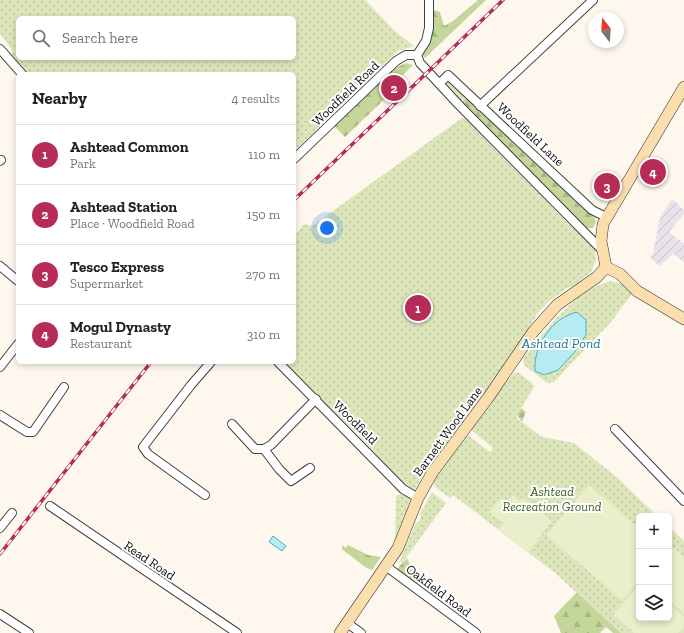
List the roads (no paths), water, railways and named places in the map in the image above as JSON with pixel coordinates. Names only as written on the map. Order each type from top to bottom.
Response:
[{"type":"street","points":[[430,0],[429,28],[426,41],[417,55],[420,62],[439,84],[602,250]]},
{"type":"street","points":[[480,106],[593,0]]},
{"type":"street","points":[[0,49],[20,72]]},
{"type":"street","name":"Woodfield Road","points":[[296,157],[396,61],[406,55],[417,55]]},
{"type":"street","name":"Woodfield Lane","points":[[439,84],[448,75],[592,210],[606,217]]},
{"type":"street","points":[[683,92],[606,217],[601,231],[602,250],[606,267],[620,274],[637,290],[684,319]]},
{"type":"street","points":[[583,230],[601,231]]},
{"type":"street","points":[[0,266],[16,279]]},
{"type":"street","name":"Barnett Wood Lane","points":[[340,633],[387,567],[398,548],[418,498],[432,473],[488,398],[533,332],[557,305],[596,277],[606,267]]},
{"type":"street","points":[[0,367],[16,347]]},
{"type":"street","points":[[205,495],[148,454],[143,447],[191,385],[210,364]]},
{"type":"street","name":"Woodfield","points":[[280,364],[403,488],[418,498]]},
{"type":"street","points":[[0,415],[27,432],[33,432],[64,387]]},
{"type":"street","points":[[232,424],[255,449],[264,449],[271,445],[316,399]]},
{"type":"street","points":[[615,429],[684,501]]},
{"type":"street","points":[[264,449],[279,469],[292,481],[310,468]]},
{"type":"street","name":"Read Road","points":[[50,506],[237,633]]},
{"type":"street","points":[[0,528],[12,513]]},
{"type":"street","name":"Oakfield Road","points":[[387,567],[476,633]]},
{"type":"street","points":[[0,614],[29,633]]},
{"type":"street","points":[[347,624],[361,633]]},
{"type":"water","name":"Ashtead Pond","points":[[577,312],[586,320],[586,335],[574,353],[558,370],[544,375],[535,371],[537,352],[546,334],[560,320]]},
{"type":"water","points":[[273,536],[286,546],[282,551],[269,542]]},
{"type":"railway","points":[[296,198],[503,0]]},
{"type":"railway","points":[[0,554],[149,364]]},
{"type":"place","name":"Ashtead Station","points":[[394,88]]},
{"type":"place","name":"Mogul Dynasty","points":[[653,172]]},
{"type":"place","name":"Tesco Express","points":[[607,186]]},
{"type":"place","name":"Ashtead Common","points":[[418,308]]},
{"type":"park label","name":"Ashtead Recreation Ground","points":[[552,498]]}]
